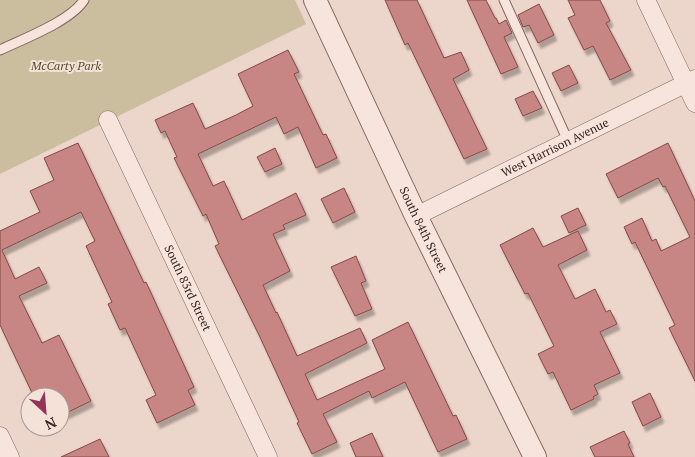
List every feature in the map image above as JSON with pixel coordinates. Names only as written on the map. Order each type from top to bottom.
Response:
[{"type":"street","name":"South 84th Street","points":[[315,0],[416,216],[535,457]]},
{"type":"street","points":[[646,0],[691,82],[695,103]]},
{"type":"street","name":"West Harrison Avenue","points":[[416,216],[691,82]]},
{"type":"street","name":"South 83rd Street","points":[[108,120],[268,457]]},
{"type":"street","points":[[0,436],[10,457]]},
{"type":"lane","points":[[0,50],[53,24],[80,7],[84,0]]},
{"type":"lane","points":[[504,0],[568,141]]},
{"type":"green space","name":"McCarty Park","points":[[0,0],[295,0],[306,24],[0,174]]},
{"type":"building","points":[[385,0],[417,0],[444,58],[461,52],[469,70],[453,79],[487,149],[464,159],[408,43],[405,45]]},
{"type":"building","points":[[467,0],[486,0],[499,24],[506,20],[512,33],[504,37],[518,67],[501,74]]},
{"type":"building","points":[[568,0],[600,0],[610,21],[606,23],[631,70],[610,80],[593,46],[584,50],[568,18],[575,15]]},
{"type":"building","points":[[539,4],[554,35],[538,43],[529,25],[523,27],[518,15]]},
{"type":"building","points":[[288,50],[299,72],[294,74],[323,135],[326,134],[337,158],[316,168],[298,127],[284,134],[276,117],[198,154],[213,186],[224,181],[242,220],[296,193],[306,215],[283,225],[285,229],[273,234],[290,271],[263,285],[276,313],[297,356],[360,328],[367,343],[305,374],[317,400],[385,369],[372,340],[408,322],[453,416],[456,415],[467,439],[438,452],[405,382],[372,398],[369,391],[323,414],[337,442],[312,454],[259,335],[215,246],[219,244],[206,214],[203,216],[174,158],[177,157],[165,131],[161,133],[155,120],[193,103],[205,129],[236,115],[253,106],[238,74]]},
{"type":"building","points":[[569,65],[578,83],[561,91],[552,73]]},
{"type":"building","points":[[533,91],[542,108],[523,116],[515,99]]},
{"type":"building","points":[[78,143],[144,283],[146,282],[194,387],[188,390],[195,405],[157,423],[146,400],[156,395],[125,328],[120,330],[108,304],[112,302],[86,246],[95,241],[81,212],[2,250],[15,279],[39,267],[47,283],[19,296],[42,343],[59,335],[91,401],[70,411],[70,387],[29,387],[0,325],[0,231],[40,212],[30,191],[54,180],[44,158]]},
{"type":"building","points":[[668,143],[695,201],[695,381],[669,328],[675,325],[635,242],[632,244],[624,227],[642,218],[652,241],[656,239],[661,251],[690,237],[665,186],[663,187],[658,178],[618,198],[606,174]]},
{"type":"building","points":[[275,148],[282,164],[265,172],[257,157]]},
{"type":"building","points":[[344,188],[355,212],[333,223],[321,199]]},
{"type":"building","points":[[578,208],[586,225],[569,233],[561,216]]},
{"type":"building","points":[[533,228],[543,247],[578,231],[587,250],[558,265],[575,299],[595,289],[606,312],[610,310],[617,324],[600,332],[620,373],[594,385],[598,394],[593,397],[594,399],[571,410],[553,372],[548,374],[538,354],[554,346],[528,293],[525,294],[500,245]]},
{"type":"building","points":[[356,256],[366,281],[361,283],[372,309],[355,316],[331,267]]},
{"type":"building","points":[[650,393],[661,417],[643,426],[632,402]]},
{"type":"building","points":[[624,431],[634,457],[595,457],[590,447]]},
{"type":"building","points":[[372,433],[383,457],[356,457],[350,443]]},
{"type":"building","points":[[100,439],[109,457],[61,457]]}]
